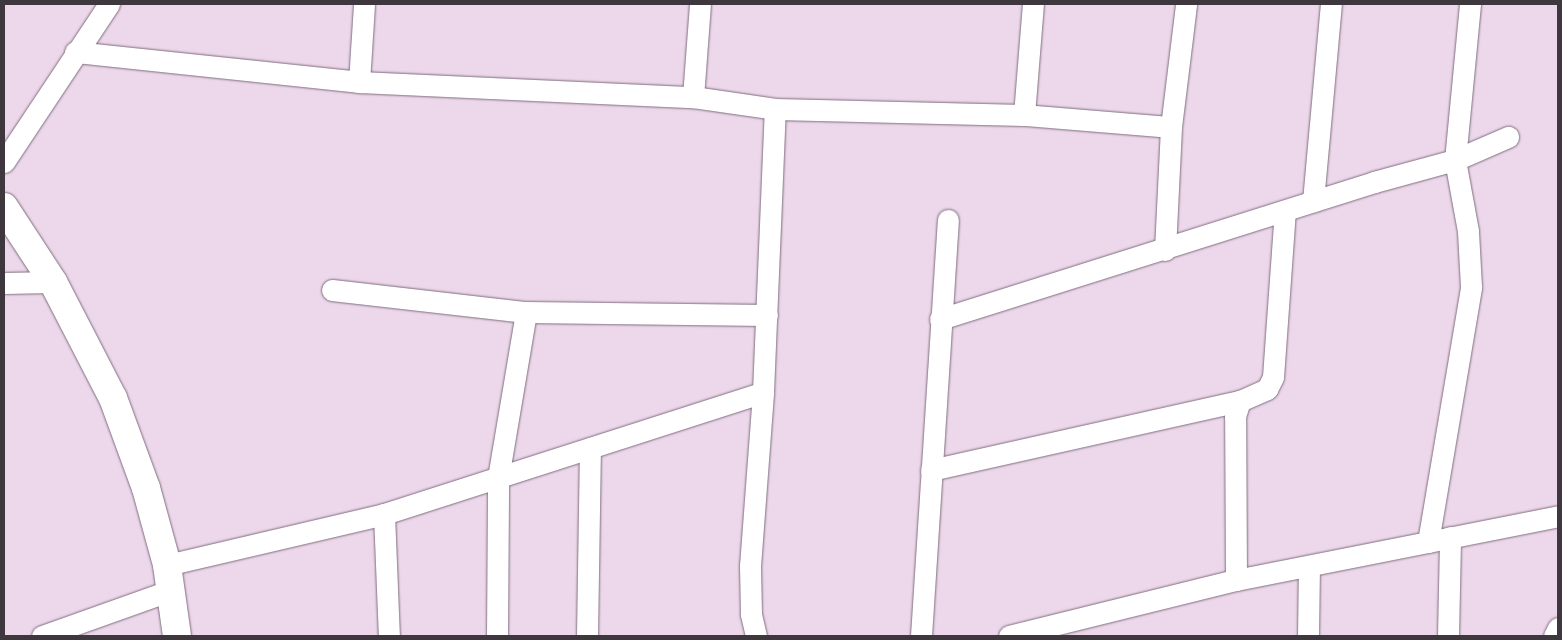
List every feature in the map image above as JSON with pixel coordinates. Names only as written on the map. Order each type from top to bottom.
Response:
[{"type":"street","points":[[4,162],[109,4]]},
{"type":"street","points":[[359,82],[364,4]]},
{"type":"street","points":[[692,98],[700,4]]},
{"type":"street","points":[[1024,114],[1033,4]]},
{"type":"street","points":[[1165,250],[1171,127],[1186,4]]},
{"type":"street","points":[[1313,201],[1331,4]]},
{"type":"street","points":[[1428,542],[1471,288],[1468,231],[1454,160],[1470,4]]},
{"type":"street","points":[[76,52],[359,82],[692,98],[775,109],[1024,114],[1171,127]]},
{"type":"street","points":[[756,636],[751,614],[750,566],[763,392],[775,109]]},
{"type":"street","points":[[940,319],[1165,250],[1313,201],[1454,160],[1508,137]]},
{"type":"street","points":[[4,207],[53,282],[113,398],[146,488],[169,578],[177,636]]},
{"type":"street","points":[[931,470],[1240,402],[1266,389],[1273,378],[1285,210]]},
{"type":"street","points":[[921,636],[940,319],[948,220]]},
{"type":"street","points":[[4,283],[53,282]]},
{"type":"street","points":[[332,290],[526,312],[766,315]]},
{"type":"street","points":[[497,636],[498,478],[526,312]]},
{"type":"street","points":[[42,636],[169,578],[384,514],[763,392]]},
{"type":"street","points":[[1236,580],[1233,437],[1240,402]]},
{"type":"street","points":[[587,636],[590,448]]},
{"type":"street","points":[[384,514],[389,636]]},
{"type":"street","points":[[1009,636],[1236,580],[1558,516]]},
{"type":"street","points":[[1448,636],[1450,537]]},
{"type":"street","points":[[1308,636],[1309,567]]},
{"type":"street","points":[[1554,636],[1558,628]]}]
